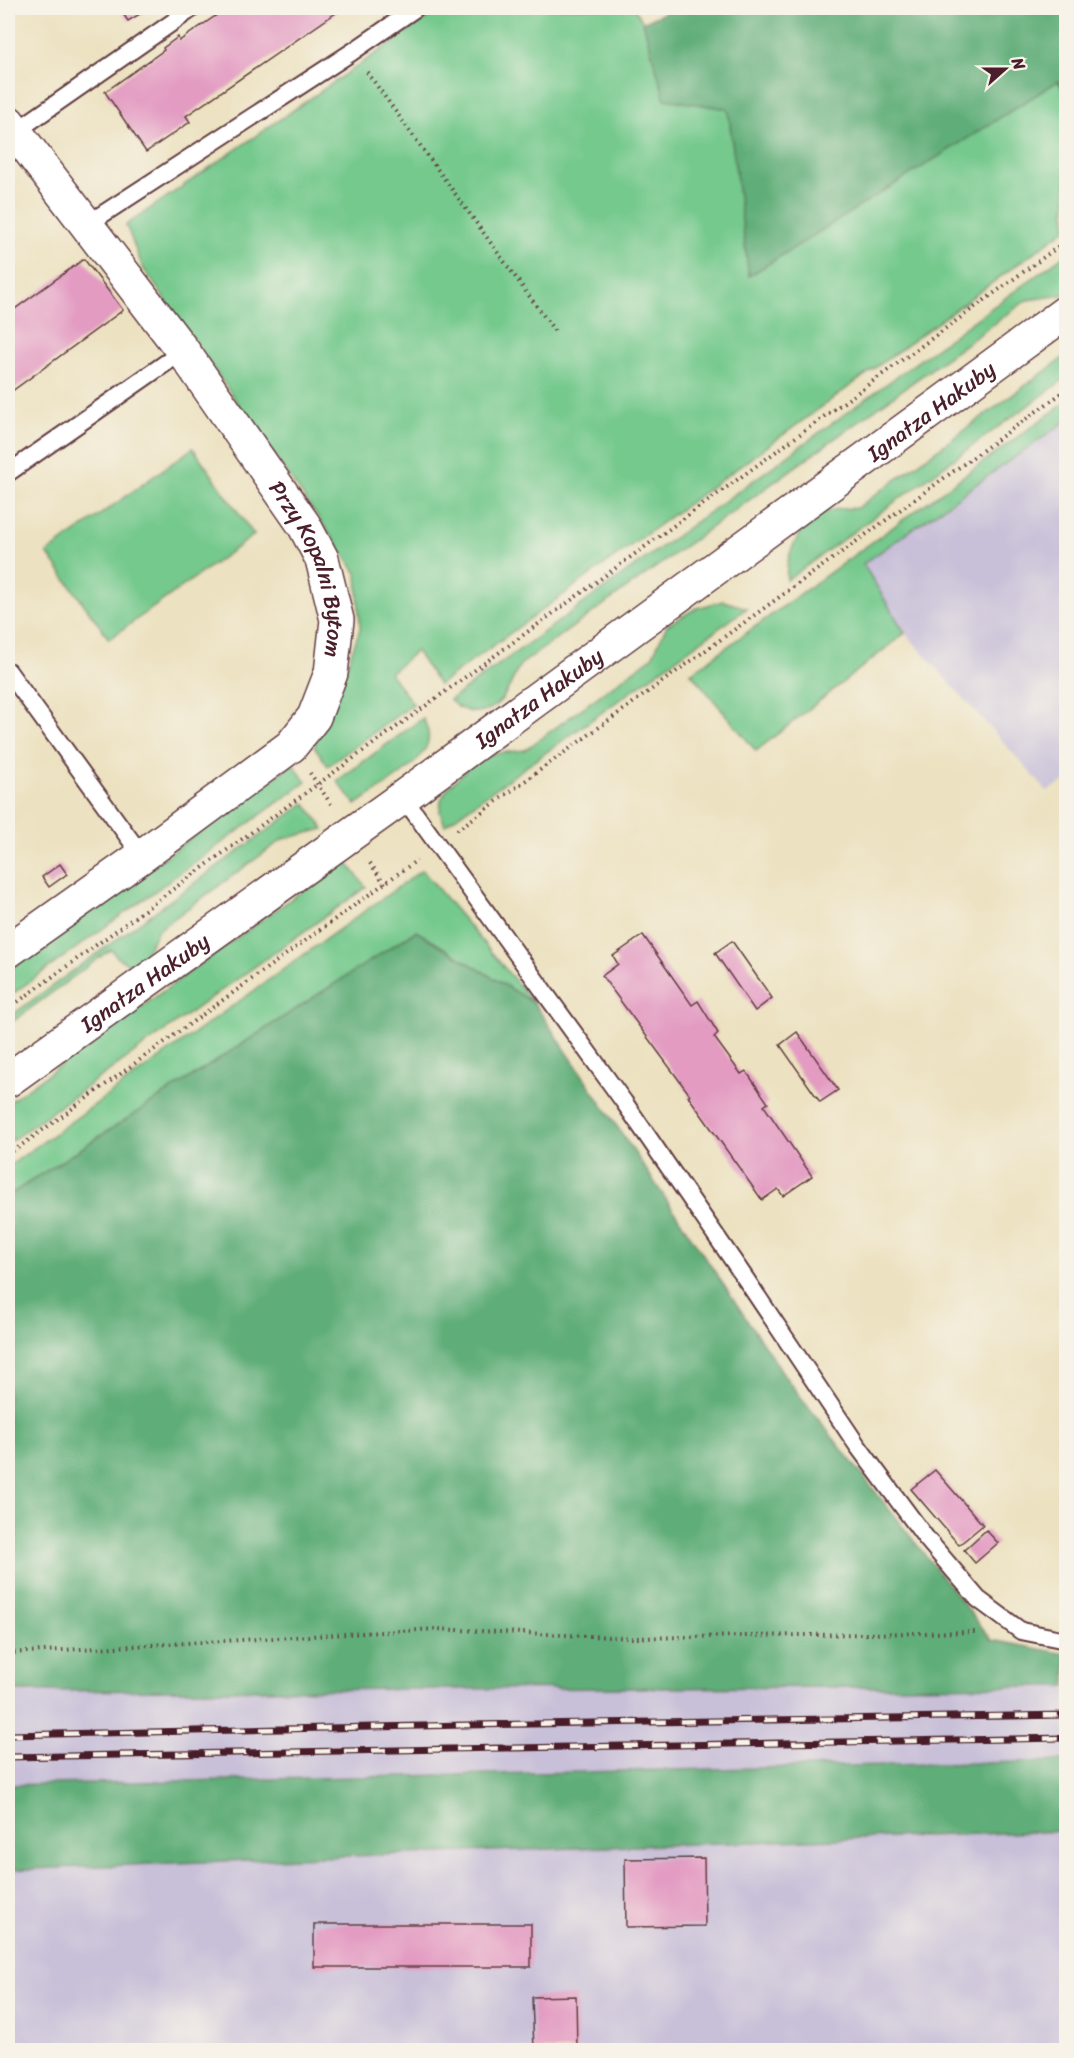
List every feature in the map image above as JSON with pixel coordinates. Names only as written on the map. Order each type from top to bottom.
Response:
[{"type":"street","name":"Przy Kopalni Bytom","points":[[8,951],[291,746],[314,717],[332,673],[337,620],[322,559],[304,525],[183,351],[10,130]]},
{"type":"street","name":"Ignatza Hakuby","points":[[8,1080],[403,797],[1066,312]]},
{"type":"lane","points":[[10,130],[193,8]]},
{"type":"lane","points":[[86,225],[416,8]]},
{"type":"lane","points":[[8,473],[183,351]]},
{"type":"lane","points":[[8,671],[142,856]]},
{"type":"lane","points":[[403,797],[624,1102],[857,1445],[926,1538],[978,1599],[1021,1631],[1066,1640]]},
{"type":"path","points":[[352,52],[556,333]]},
{"type":"path","points":[[8,1009],[326,776],[1066,242]]},
{"type":"path","points":[[8,1155],[1066,390]]},
{"type":"path","points":[[8,1653],[436,1629],[633,1638],[1021,1631]]},
{"type":"shaded area","points":[[1066,421],[1066,781],[1047,791],[905,633],[863,564]]},
{"type":"shaded area","points":[[1066,1686],[1066,1761],[8,1785],[8,1691]]},
{"type":"shaded area","points":[[1066,1831],[1066,2050],[8,2050],[8,1870]]},
{"type":"green space","points":[[442,8],[634,8],[643,22],[665,98],[728,109],[749,276],[1058,81],[1066,94],[1066,229],[439,685],[416,651],[390,673],[413,704],[328,766],[314,746],[331,710],[360,629],[357,573],[143,268],[126,225]]},
{"type":"green space","points":[[676,8],[1066,8],[1066,94],[1058,81],[749,276],[728,109],[665,99],[643,22]]},
{"type":"green space","points":[[1066,254],[1066,291],[1062,295],[1027,300],[520,665],[501,700],[489,709],[468,711],[461,709],[450,700]]},
{"type":"green space","points":[[1066,356],[1066,378],[787,580],[791,550],[801,532],[816,517],[836,509],[857,508]]},
{"type":"green space","points":[[1066,402],[1066,421],[863,564],[905,633],[756,751],[691,673]]},
{"type":"green space","points":[[193,448],[254,535],[109,639],[47,553]]},
{"type":"green space","points":[[723,601],[747,608],[445,825],[440,812],[441,800],[447,789],[471,765],[491,754],[525,750],[652,657],[667,625],[697,608]]},
{"type":"green space","points":[[423,718],[428,738],[425,750],[409,768],[356,805],[337,781]]},
{"type":"green space","points":[[293,764],[306,782],[8,997],[8,971]]},
{"type":"green space","points":[[305,803],[324,829],[283,839],[158,930],[142,960],[130,965],[118,958],[112,950],[107,952],[8,1025],[8,1018]]},
{"type":"green space","points":[[345,860],[366,887],[8,1143],[8,1103]]},
{"type":"green space","points":[[422,870],[534,1003],[416,931],[8,1196],[8,1167]]},
{"type":"green space","points":[[416,931],[534,1003],[789,1382],[992,1640],[1066,1654],[1066,1686],[8,1691],[8,1196]]},
{"type":"green space","points":[[1066,1761],[1066,1831],[8,1870],[8,1785]]},
{"type":"building","points":[[119,8],[150,8],[128,21]]},
{"type":"building","points":[[227,8],[343,8],[186,116],[190,122],[146,152],[105,92],[164,50],[163,48],[178,37],[179,41]]},
{"type":"building","points":[[84,259],[123,310],[8,394],[8,314]]},
{"type":"building","points":[[60,864],[67,874],[49,887],[42,877]]},
{"type":"building","points":[[643,935],[692,1005],[698,1001],[718,1033],[714,1037],[741,1074],[746,1071],[768,1103],[764,1106],[812,1176],[783,1196],[778,1189],[762,1200],[688,1096],[690,1095],[602,976],[618,964],[613,956]]},
{"type":"building","points":[[732,941],[772,998],[755,1011],[715,953]]},
{"type":"building","points":[[797,1032],[838,1090],[820,1102],[780,1045]]},
{"type":"building","points":[[935,1470],[983,1525],[959,1545],[911,1489]]},
{"type":"building","points":[[986,1530],[998,1543],[975,1563],[964,1550]]},
{"type":"building","points":[[704,1858],[705,1926],[626,1927],[625,1859]]},
{"type":"building","points":[[314,1924],[531,1924],[531,1967],[314,1967]]},
{"type":"building","points":[[576,1996],[577,2050],[534,2050],[532,1997]]},
{"type":"railway","points":[[8,1735],[1066,1715]]},
{"type":"railway","points":[[8,1757],[1066,1738]]}]
